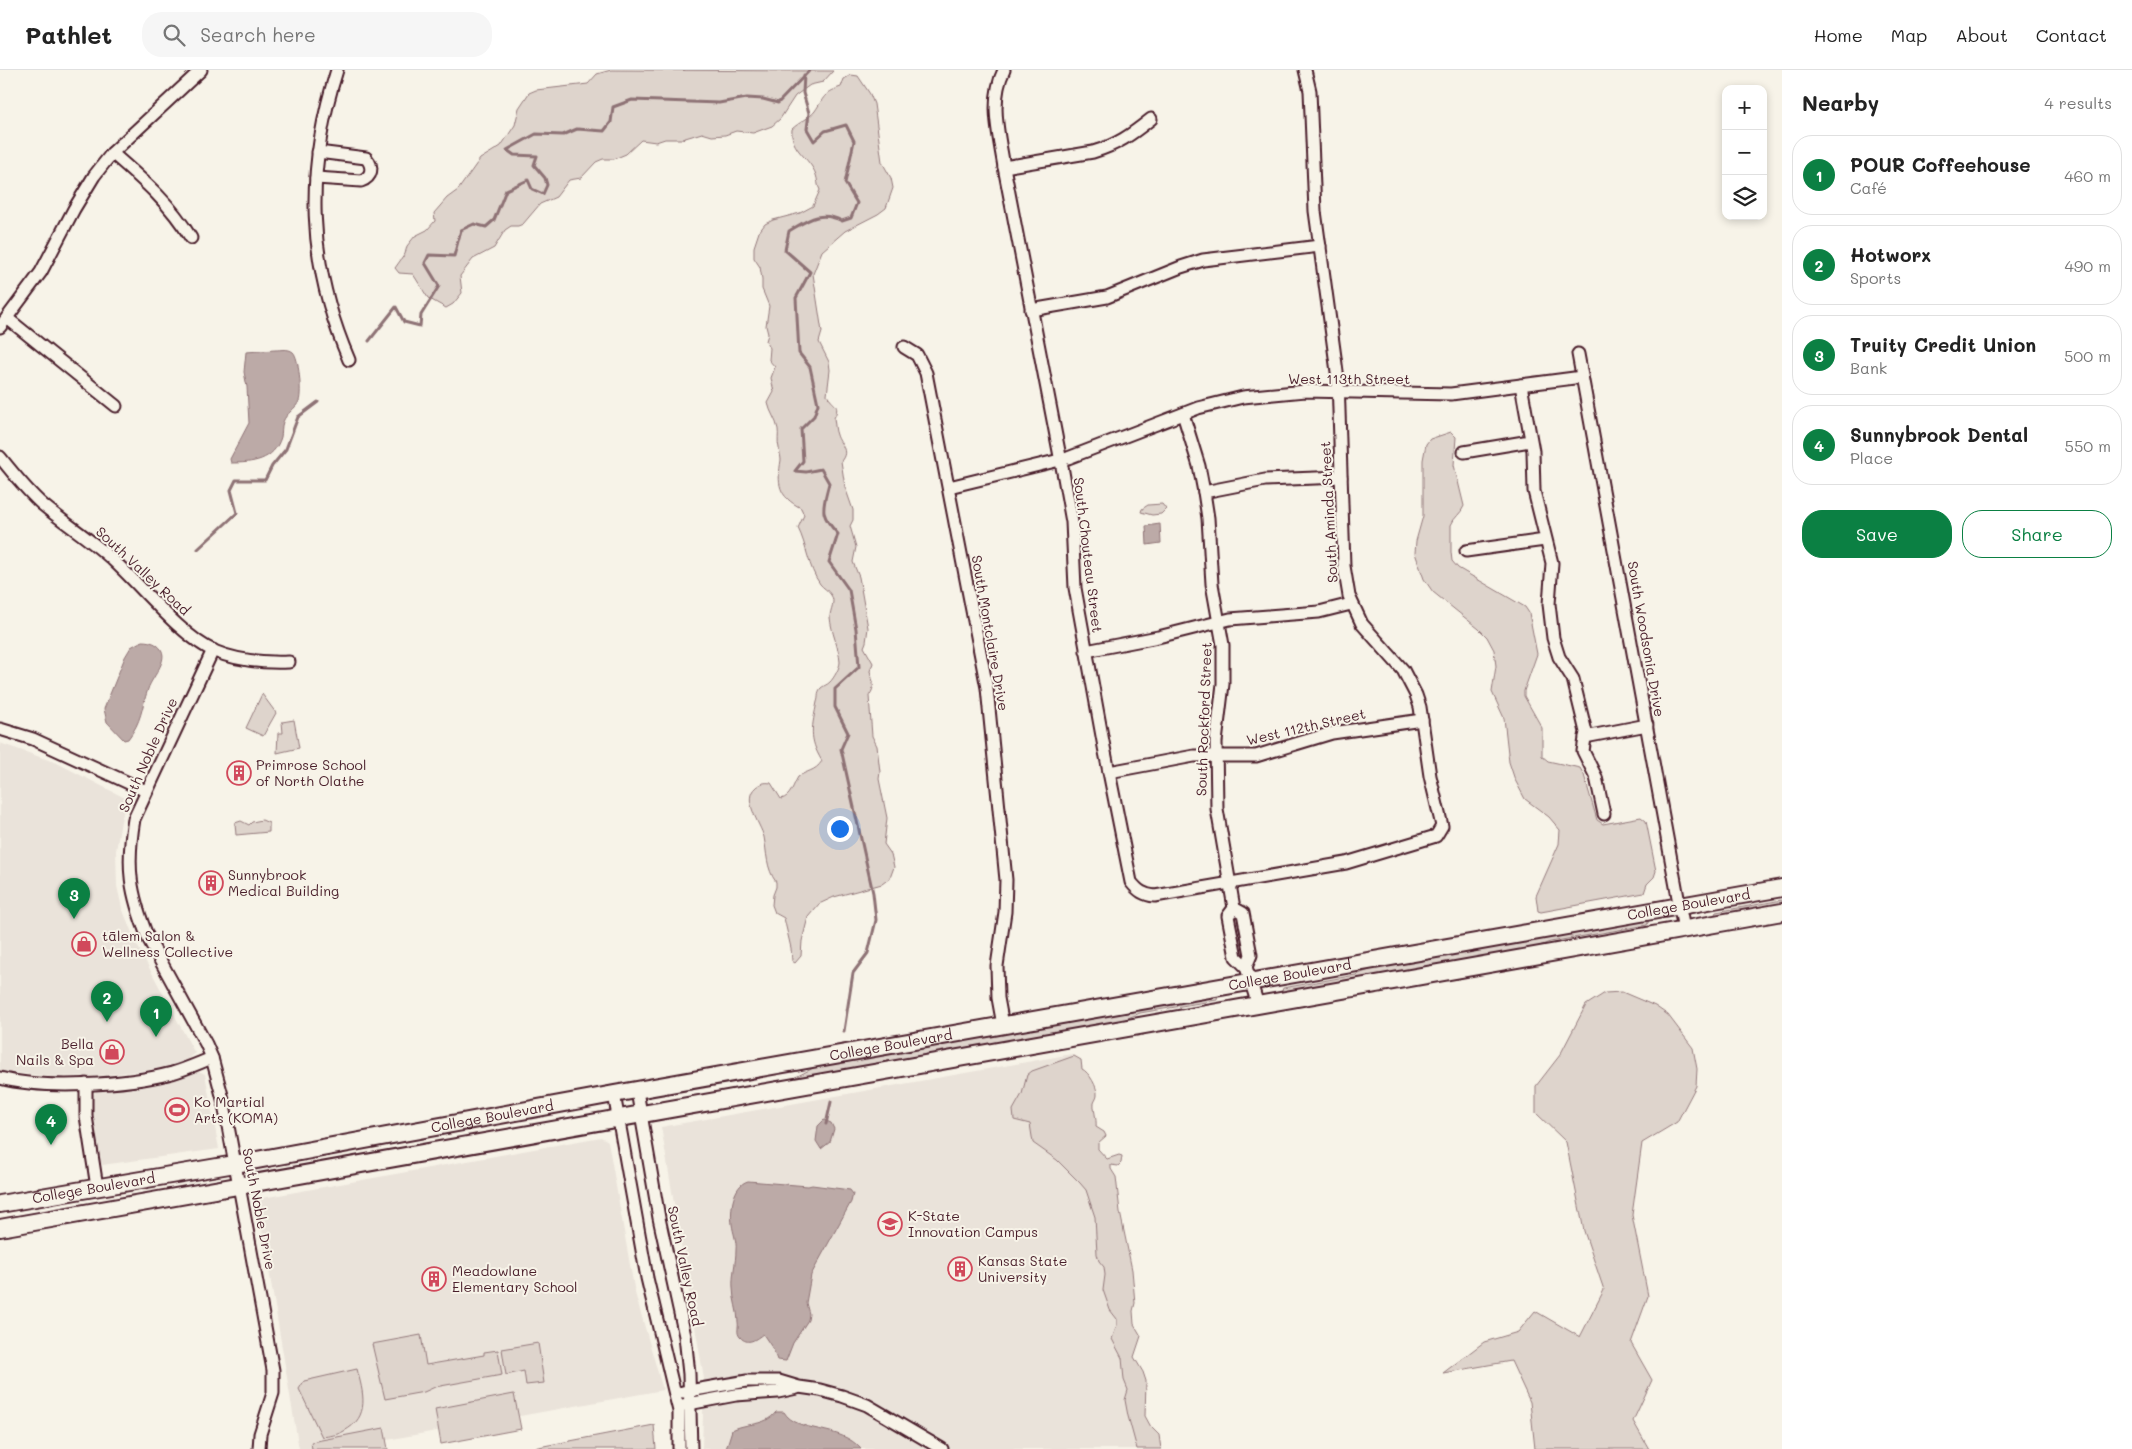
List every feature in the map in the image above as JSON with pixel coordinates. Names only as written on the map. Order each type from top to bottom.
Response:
[{"type":"main road","name":"College Boulevard","points":[[0,1204],[235,1164],[1004,1025],[1249,974],[1680,906],[1782,888]]},
{"type":"main road","name":"College Boulevard","points":[[0,1228],[239,1184],[1782,912]]},
{"type":"street","points":[[116,406],[4,322],[41,272],[74,209],[94,176],[112,153],[201,70]]},
{"type":"street","points":[[337,70],[328,100],[318,152],[314,221],[319,262],[338,334],[349,360]]},
{"type":"street","name":"South Chouteau Street","points":[[1004,70],[1000,79],[995,112],[1072,522],[1075,588],[1131,882],[1137,890],[1146,895],[1155,896],[1229,882]]},
{"type":"street","name":"South Aminda Street","points":[[1229,882],[1346,863],[1436,836],[1440,832],[1442,820],[1430,776],[1422,720],[1416,695],[1403,670],[1362,624],[1351,604],[1344,566],[1339,393],[1315,211],[1310,91],[1305,70]]},
{"type":"street","points":[[1004,167],[1100,150],[1125,140],[1151,119]]},
{"type":"street","points":[[316,178],[361,181],[366,179],[371,169],[370,163],[366,158],[318,152]]},
{"type":"street","points":[[112,153],[148,184],[178,216],[191,238]]},
{"type":"street","points":[[1031,310],[1107,297],[1181,267],[1204,260],[1320,246]]},
{"type":"street","name":"South Montclaire Drive","points":[[904,346],[917,355],[926,373],[987,688],[1006,880],[1005,912],[997,966],[998,998],[1004,1025]]},
{"type":"street","name":"South Woodsonia Drive","points":[[1578,354],[1684,930]]},
{"type":"street","name":"West 113th Street","points":[[949,487],[1060,460],[1183,414],[1243,397],[1305,391],[1451,394],[1582,377]]},
{"type":"street","points":[[1521,385],[1530,441],[1534,491],[1552,563],[1549,604],[1553,638],[1559,657],[1573,679],[1585,724],[1583,751],[1596,777],[1604,814]]},
{"type":"street","name":"South Rockford Street","points":[[1183,414],[1200,466],[1208,518],[1212,584],[1223,645],[1224,670],[1216,757],[1217,808],[1234,908],[1228,916],[1236,957],[1249,974],[1258,1005]]},
{"type":"street","points":[[1464,452],[1530,441]]},
{"type":"street","name":"South Valley Road","points":[[0,457],[24,487],[42,505],[113,560],[167,614],[197,640],[213,650],[247,660],[289,662]]},
{"type":"street","points":[[1204,492],[1265,480],[1341,477]]},
{"type":"street","points":[[1466,551],[1545,540]]},
{"type":"street","points":[[1086,651],[1158,637],[1234,618],[1319,612],[1351,604]]},
{"type":"street","name":"South Noble Drive","points":[[213,650],[134,820],[130,841],[132,892],[148,938],[212,1058],[223,1099],[274,1381],[271,1405],[260,1434],[259,1449]]},
{"type":"street","name":"West 112th Street","points":[[1109,772],[1194,756],[1256,756],[1332,733],[1422,720]]},
{"type":"street","points":[[1585,737],[1647,725]]},
{"type":"street","points":[[0,729],[33,739],[146,791]]},
{"type":"street","points":[[0,1078],[43,1083],[86,1084],[123,1081],[171,1073],[212,1058]]},
{"type":"street","points":[[86,1084],[86,1116],[97,1187]]},
{"type":"street","name":"South Valley Road","points":[[637,1090],[659,1218],[685,1336],[690,1392],[691,1449]]},
{"type":"street","points":[[614,1094],[647,1278],[678,1406],[679,1449]]},
{"type":"street","points":[[675,1393],[747,1381],[779,1381],[799,1387],[820,1390],[867,1405],[942,1449]]},
{"type":"street","points":[[678,1406],[736,1395],[778,1392],[799,1387]]},
{"type":"shaded area","points":[[611,70],[833,71],[823,82],[810,85],[795,96],[780,119],[772,126],[753,133],[736,131],[725,135],[712,136],[702,133],[682,139],[665,139],[656,142],[641,140],[626,154],[614,159],[603,159],[596,162],[581,178],[569,180],[556,197],[540,204],[523,224],[511,226],[505,230],[494,248],[473,259],[460,276],[462,293],[453,304],[446,308],[428,298],[413,274],[399,273],[395,268],[405,254],[407,246],[415,236],[427,230],[435,221],[434,213],[447,198],[458,190],[480,159],[501,146],[515,125],[519,108],[529,93],[536,90],[588,84],[597,74]]},
{"type":"shaded area","points":[[851,75],[858,76],[874,104],[882,162],[891,178],[893,188],[886,208],[845,231],[822,251],[813,274],[822,332],[819,342],[829,362],[830,370],[827,395],[837,410],[834,418],[835,429],[838,439],[844,448],[845,454],[841,461],[845,487],[853,510],[853,520],[850,526],[856,547],[853,562],[859,577],[868,628],[864,647],[873,663],[870,671],[873,687],[869,696],[872,736],[877,746],[879,779],[887,818],[884,844],[891,854],[894,867],[890,878],[882,884],[834,897],[819,904],[808,917],[802,941],[801,956],[795,963],[792,961],[784,918],[775,913],[772,905],[776,882],[769,866],[764,837],[753,811],[750,798],[756,787],[761,784],[771,783],[781,799],[784,798],[798,777],[817,767],[822,761],[815,746],[812,732],[819,691],[833,678],[840,662],[830,617],[833,603],[832,598],[816,577],[798,528],[804,515],[801,508],[788,499],[781,488],[778,429],[768,403],[774,392],[771,378],[775,367],[769,360],[770,348],[766,341],[769,306],[762,289],[760,267],[754,258],[754,247],[759,232],[765,224],[800,213],[813,206],[820,190],[817,177],[794,143],[792,129],[813,114],[825,96],[841,87],[844,79]]},
{"type":"shaded area","points":[[284,350],[293,352],[297,361],[299,401],[284,419],[278,445],[268,456],[254,461],[231,463],[230,459],[249,423],[247,387],[244,372],[246,352]]},
{"type":"shaded area","points":[[1451,432],[1456,437],[1454,465],[1464,506],[1451,525],[1452,561],[1458,568],[1525,607],[1529,613],[1537,654],[1524,696],[1542,728],[1542,756],[1548,761],[1580,768],[1584,775],[1597,820],[1603,824],[1641,817],[1646,821],[1656,871],[1654,877],[1647,884],[1644,893],[1538,911],[1536,896],[1559,844],[1560,830],[1549,817],[1525,799],[1515,780],[1509,762],[1504,718],[1492,692],[1496,666],[1494,650],[1487,637],[1479,629],[1433,592],[1424,579],[1415,553],[1416,541],[1423,516],[1423,460],[1426,444],[1430,439]]},
{"type":"shaded area","points":[[1162,504],[1166,509],[1161,514],[1152,515],[1141,512],[1148,505]]},
{"type":"shaded area","points":[[1160,524],[1161,543],[1147,545],[1146,526]]},
{"type":"shaded area","points":[[142,641],[157,645],[163,655],[162,661],[148,689],[136,726],[128,739],[124,740],[107,722],[104,709],[125,657],[131,647]]},
{"type":"shaded area","points":[[262,694],[276,713],[263,736],[246,728]]},
{"type":"shaded area","points":[[294,720],[299,748],[277,753],[278,733],[283,733],[282,722]]},
{"type":"shaded area","points":[[0,743],[57,763],[127,799],[116,851],[117,886],[122,908],[137,945],[195,1053],[188,1060],[164,1068],[98,1076],[51,1077],[0,1071]]},
{"type":"shaded area","points":[[262,820],[269,823],[269,832],[236,835],[235,823],[241,821],[249,825],[252,822]]},
{"type":"shaded area","points":[[1782,900],[1782,907],[1716,916],[1715,914],[1716,912]]},
{"type":"shaded area","points":[[1649,920],[1647,925],[1550,942],[1531,949],[1283,993],[1282,991],[1283,988],[1356,975],[1377,967]]},
{"type":"shaded area","points":[[1622,992],[1655,1006],[1668,1015],[1693,1048],[1697,1069],[1696,1086],[1677,1122],[1642,1143],[1632,1215],[1648,1296],[1631,1343],[1652,1380],[1633,1421],[1649,1449],[1535,1449],[1530,1402],[1511,1361],[1443,1373],[1484,1342],[1518,1332],[1535,1311],[1580,1337],[1604,1290],[1584,1231],[1566,1142],[1536,1113],[1536,1086],[1560,1055],[1586,1005],[1605,993]]},
{"type":"shaded area","points":[[1218,995],[1217,1000],[1140,1013],[1114,1024],[795,1081],[794,1078],[817,1066]]},
{"type":"shaded area","name":"K-State Innovation Campus","points":[[1072,1054],[1144,1449],[702,1449],[704,1379],[661,1127]]},
{"type":"shaded area","points":[[1074,1056],[1081,1060],[1082,1069],[1095,1084],[1097,1092],[1094,1103],[1096,1127],[1104,1132],[1106,1136],[1098,1143],[1098,1149],[1107,1159],[1119,1155],[1122,1156],[1121,1163],[1118,1166],[1111,1165],[1111,1169],[1116,1177],[1120,1212],[1132,1270],[1135,1303],[1133,1311],[1134,1324],[1141,1336],[1134,1357],[1146,1381],[1145,1416],[1151,1427],[1159,1435],[1161,1449],[1137,1449],[1125,1400],[1128,1390],[1124,1380],[1122,1358],[1112,1339],[1117,1319],[1110,1310],[1103,1290],[1104,1267],[1099,1261],[1097,1254],[1095,1217],[1086,1190],[1057,1160],[1033,1143],[1030,1124],[1014,1120],[1013,1110],[1022,1094],[1027,1075],[1032,1071]]},
{"type":"shaded area","points":[[192,1072],[205,1074],[219,1149],[102,1165],[99,1158],[93,1112],[93,1097],[96,1091],[172,1079]]},
{"type":"shaded area","points":[[824,1120],[831,1123],[834,1129],[830,1142],[821,1149],[816,1141],[818,1126]]},
{"type":"shaded area","points":[[601,1137],[608,1141],[635,1293],[663,1390],[337,1449],[299,1449],[257,1199]]},
{"type":"shaded area","points":[[748,1181],[812,1185],[850,1190],[853,1194],[851,1202],[811,1275],[806,1303],[809,1314],[808,1320],[793,1343],[786,1361],[777,1360],[773,1349],[763,1334],[755,1340],[746,1341],[738,1333],[733,1283],[736,1247],[732,1212],[734,1199],[739,1187]]},
{"type":"shaded area","points":[[421,1335],[426,1365],[484,1355],[484,1352],[498,1350],[502,1375],[435,1387],[424,1392],[385,1399],[372,1344]]},
{"type":"shaded area","points":[[538,1343],[544,1383],[526,1385],[524,1371],[506,1375],[502,1349]]},
{"type":"shaded area","points":[[357,1369],[363,1395],[362,1411],[358,1419],[353,1425],[342,1432],[322,1437],[299,1389],[304,1381]]},
{"type":"shaded area","points":[[514,1394],[521,1429],[441,1444],[435,1409]]},
{"type":"shaded area","points":[[776,1412],[784,1412],[790,1419],[799,1424],[842,1436],[852,1441],[861,1449],[726,1449],[732,1430],[766,1420]]},
{"type":"shaded area","points":[[654,1425],[656,1449],[528,1449]]},
{"type":"shaded area","points":[[384,1428],[388,1449],[312,1449],[311,1442]]},
{"type":"waterway","points":[[369,341],[396,307],[404,322],[420,326],[421,315],[439,286],[425,263],[429,255],[454,256],[461,230],[474,224],[486,227],[494,220],[506,190],[528,180],[532,189],[543,194],[547,185],[545,178],[534,165],[537,156],[514,155],[507,150],[536,134],[563,135],[577,129],[604,131],[611,122],[613,107],[632,100],[719,103],[747,98],[763,99],[778,103],[810,70]]},
{"type":"waterway","points":[[804,75],[803,93],[809,113],[807,129],[814,141],[825,131],[846,125],[854,141],[845,183],[857,203],[851,218],[842,221],[821,216],[808,220],[789,231],[785,250],[810,272],[796,298],[799,353],[810,367],[818,404],[814,416],[801,429],[803,461],[795,471],[806,472],[821,469],[829,483],[824,510],[827,521],[838,534],[829,562],[849,590],[856,629],[859,667],[835,689],[835,707],[848,733],[841,749],[873,893],[876,920],[868,953],[853,973],[844,1031]]},
{"type":"waterway","points":[[198,549],[237,513],[231,490],[236,480],[265,480],[272,466],[286,449],[298,417],[318,402]]},
{"type":"waterway","points":[[826,1124],[831,1102]]},
{"type":"place","name":"Primrose School of North Olathe","points":[[239,773]]},
{"type":"place","name":"Sunnybrook Medical Building","points":[[211,883]]},
{"type":"place","name":"Truity Credit Union","points":[[74,919]]},
{"type":"place","name":"tālem Salon & Wellness Collective","points":[[84,944]]},
{"type":"place","name":"Hotworx","points":[[107,1022]]},
{"type":"place","name":"POUR Coffeehouse","points":[[156,1037]]},
{"type":"place","name":"Bella Nails & Spa","points":[[112,1052]]},
{"type":"place","name":"Ko Martial Arts (KOMA)","points":[[177,1110]]},
{"type":"place","name":"Sunnybrook Dental","points":[[51,1145]]},
{"type":"place","name":"K-State Innovation Campus","points":[[890,1224]]},
{"type":"place","name":"Kansas State University","points":[[960,1269]]},
{"type":"place","name":"Meadowlane Elementary School","points":[[434,1279]]}]
